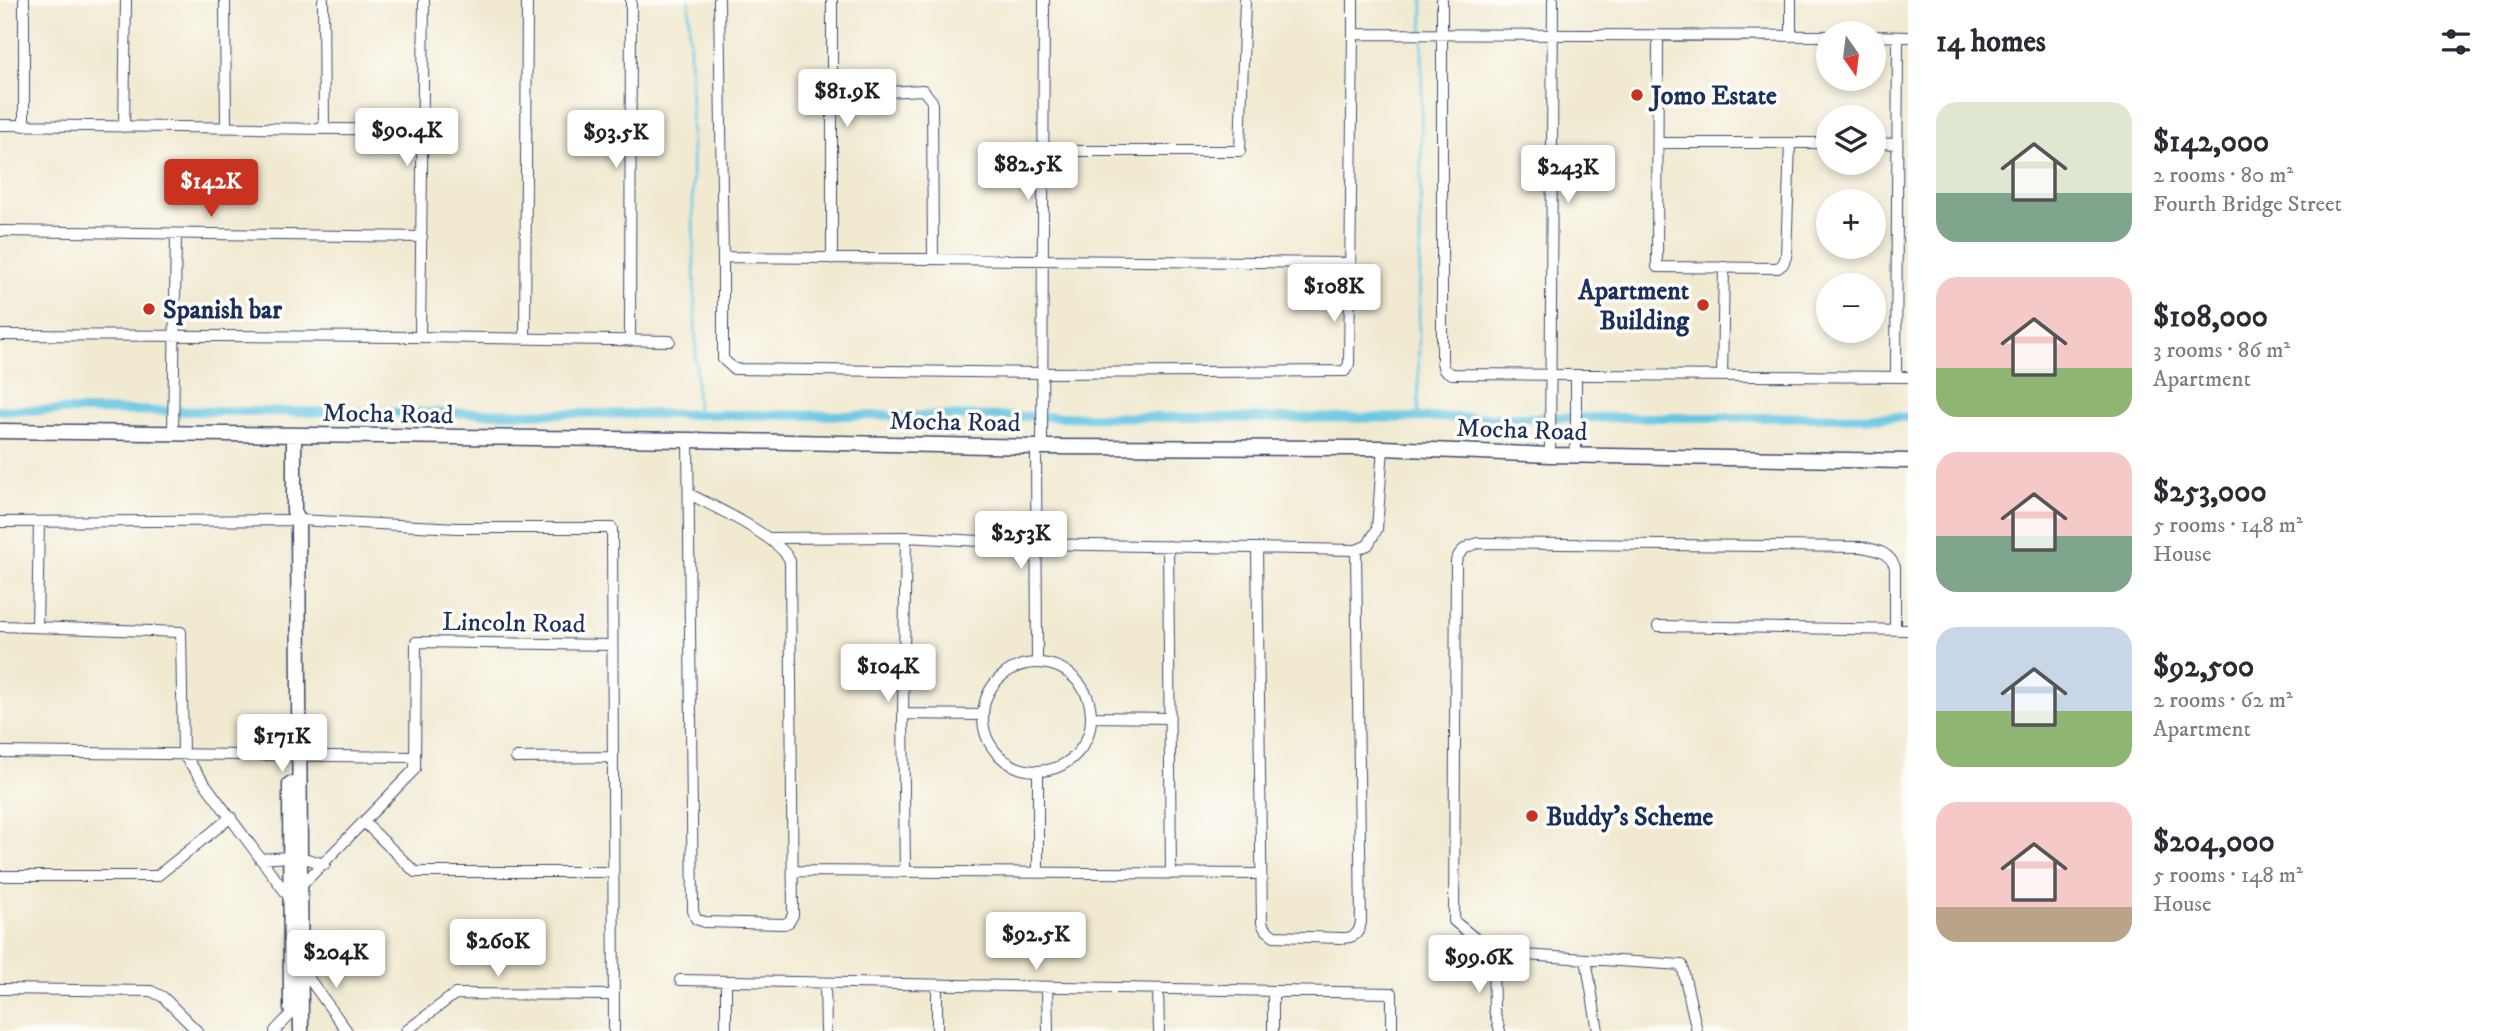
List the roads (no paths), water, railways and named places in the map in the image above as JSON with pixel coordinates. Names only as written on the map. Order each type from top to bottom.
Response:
[{"type":"street","points":[[24,0],[24,126]]},
{"type":"street","points":[[124,127],[126,0]]},
{"type":"street","points":[[225,0],[226,128]]},
{"type":"street","points":[[323,0],[324,129]]},
{"type":"street","points":[[420,337],[424,0]]},
{"type":"street","points":[[525,339],[527,0]]},
{"type":"street","points":[[630,341],[631,0]]},
{"type":"street","points":[[719,0],[723,359],[734,369],[1041,373],[1345,371],[1349,364],[1353,0]]},
{"type":"street","points":[[832,0],[832,259]]},
{"type":"street","points":[[1037,662],[1044,0]]},
{"type":"street","points":[[1043,151],[1240,151],[1245,0]]},
{"type":"street","points":[[1442,0],[1436,35],[1441,362],[1444,370],[1452,374],[1908,377]]},
{"type":"street","points":[[1550,455],[1553,0]]},
{"type":"street","points":[[1791,0],[1791,35]]},
{"type":"street","points":[[1353,34],[1816,36]]},
{"type":"street","points":[[1658,36],[1657,267],[1778,268],[1783,264],[1786,257],[1790,143]]},
{"type":"street","points":[[1896,377],[1897,144],[1903,37]]},
{"type":"street","points":[[833,95],[923,90],[932,101],[933,258]]},
{"type":"street","points":[[0,125],[423,130]]},
{"type":"street","points":[[1658,143],[1816,143]]},
{"type":"street","points":[[1886,144],[1897,144]]},
{"type":"street","points":[[0,231],[422,237]]},
{"type":"street","points":[[174,428],[176,234]]},
{"type":"street","points":[[723,257],[1350,263]]},
{"type":"street","points":[[1722,376],[1724,267]]},
{"type":"street","points":[[0,335],[670,341]]},
{"type":"street","points":[[1576,375],[1576,456]]},
{"type":"street","name":"Mocha Road","points":[[0,431],[174,428],[294,436],[1039,447],[1383,448],[1576,456],[1908,461]]},
{"type":"street","points":[[291,1031],[289,897],[295,857],[294,436]]},
{"type":"street","points":[[688,440],[694,915],[699,921],[705,922],[784,924],[789,922],[793,915],[790,561],[783,549],[768,538],[689,494]]},
{"type":"street","points":[[768,538],[906,537],[1037,544],[1356,550],[1368,545],[1377,529],[1383,448]]},
{"type":"street","points":[[0,522],[294,517],[458,528],[612,528],[614,1031]]},
{"type":"street","points":[[37,626],[39,523]]},
{"type":"street","points":[[905,871],[903,714],[906,537]]},
{"type":"street","points":[[1697,1031],[1682,965],[1493,953],[1454,921],[1456,561],[1463,549],[1478,542],[1862,547],[1887,554],[1892,559],[1895,567],[1895,630]]},
{"type":"street","points":[[1168,547],[1171,874]]},
{"type":"street","points":[[1257,549],[1262,923],[1269,934],[1274,936],[1351,938],[1360,929],[1356,550]]},
{"type":"street","points":[[0,626],[181,632],[183,754],[289,897]]},
{"type":"street","points":[[1658,626],[1908,630]]},
{"type":"street","name":"Lincoln Road","points":[[414,757],[416,642],[612,645]]},
{"type":"street","points":[[1037,662],[1062,668],[1076,678],[1089,700],[1092,717],[1086,741],[1076,755],[1054,768],[1038,771],[1020,768],[998,754],[985,732],[983,715],[986,699],[999,678],[1021,665],[1037,662]]},
{"type":"street","points":[[903,714],[983,715]]},
{"type":"street","points":[[1092,717],[1170,718]]},
{"type":"street","points":[[0,752],[414,757],[415,769],[300,887]]},
{"type":"street","points":[[516,758],[613,757]]},
{"type":"street","points":[[1038,771],[1038,872]]},
{"type":"street","points":[[0,876],[157,876],[231,817]]},
{"type":"street","points":[[365,823],[415,872],[613,872]]},
{"type":"street","points":[[295,857],[300,887],[301,1031]]},
{"type":"street","points":[[260,859],[295,857],[325,864]]},
{"type":"street","points":[[793,871],[1260,874]]},
{"type":"street","points":[[1493,953],[1493,1031]]},
{"type":"street","points":[[1586,959],[1598,1031]]},
{"type":"street","points":[[301,968],[347,1031]]},
{"type":"street","points":[[680,980],[1392,993],[1392,1031]]},
{"type":"street","points":[[726,981],[726,1031]]},
{"type":"street","points":[[825,983],[826,1031]]},
{"type":"street","points":[[937,985],[937,1031]]},
{"type":"street","points":[[1047,987],[1048,1031]]},
{"type":"street","points":[[0,989],[152,991],[163,997],[197,1031]]},
{"type":"street","points":[[1158,989],[1158,1031]]},
{"type":"street","points":[[1273,991],[1273,1031]]},
{"type":"street","points":[[405,1031],[455,993],[614,995]]},
{"type":"street","points":[[1494,1010],[1500,1031]]},
{"type":"street","points":[[275,1031],[291,1014]]},
{"type":"waterway","points":[[689,0],[697,413]]},
{"type":"waterway","points":[[1418,417],[1423,0]]},
{"type":"waterway","points":[[0,410],[1277,418],[1908,417]]},
{"type":"place","name":"Jomo Estate","points":[[1637,95]]},
{"type":"place","name":"Apartment Building","points":[[1703,305]]},
{"type":"place","name":"Spanish bar","points":[[149,309]]},
{"type":"place","name":"Buddy’s Scheme","points":[[1532,816]]}]
